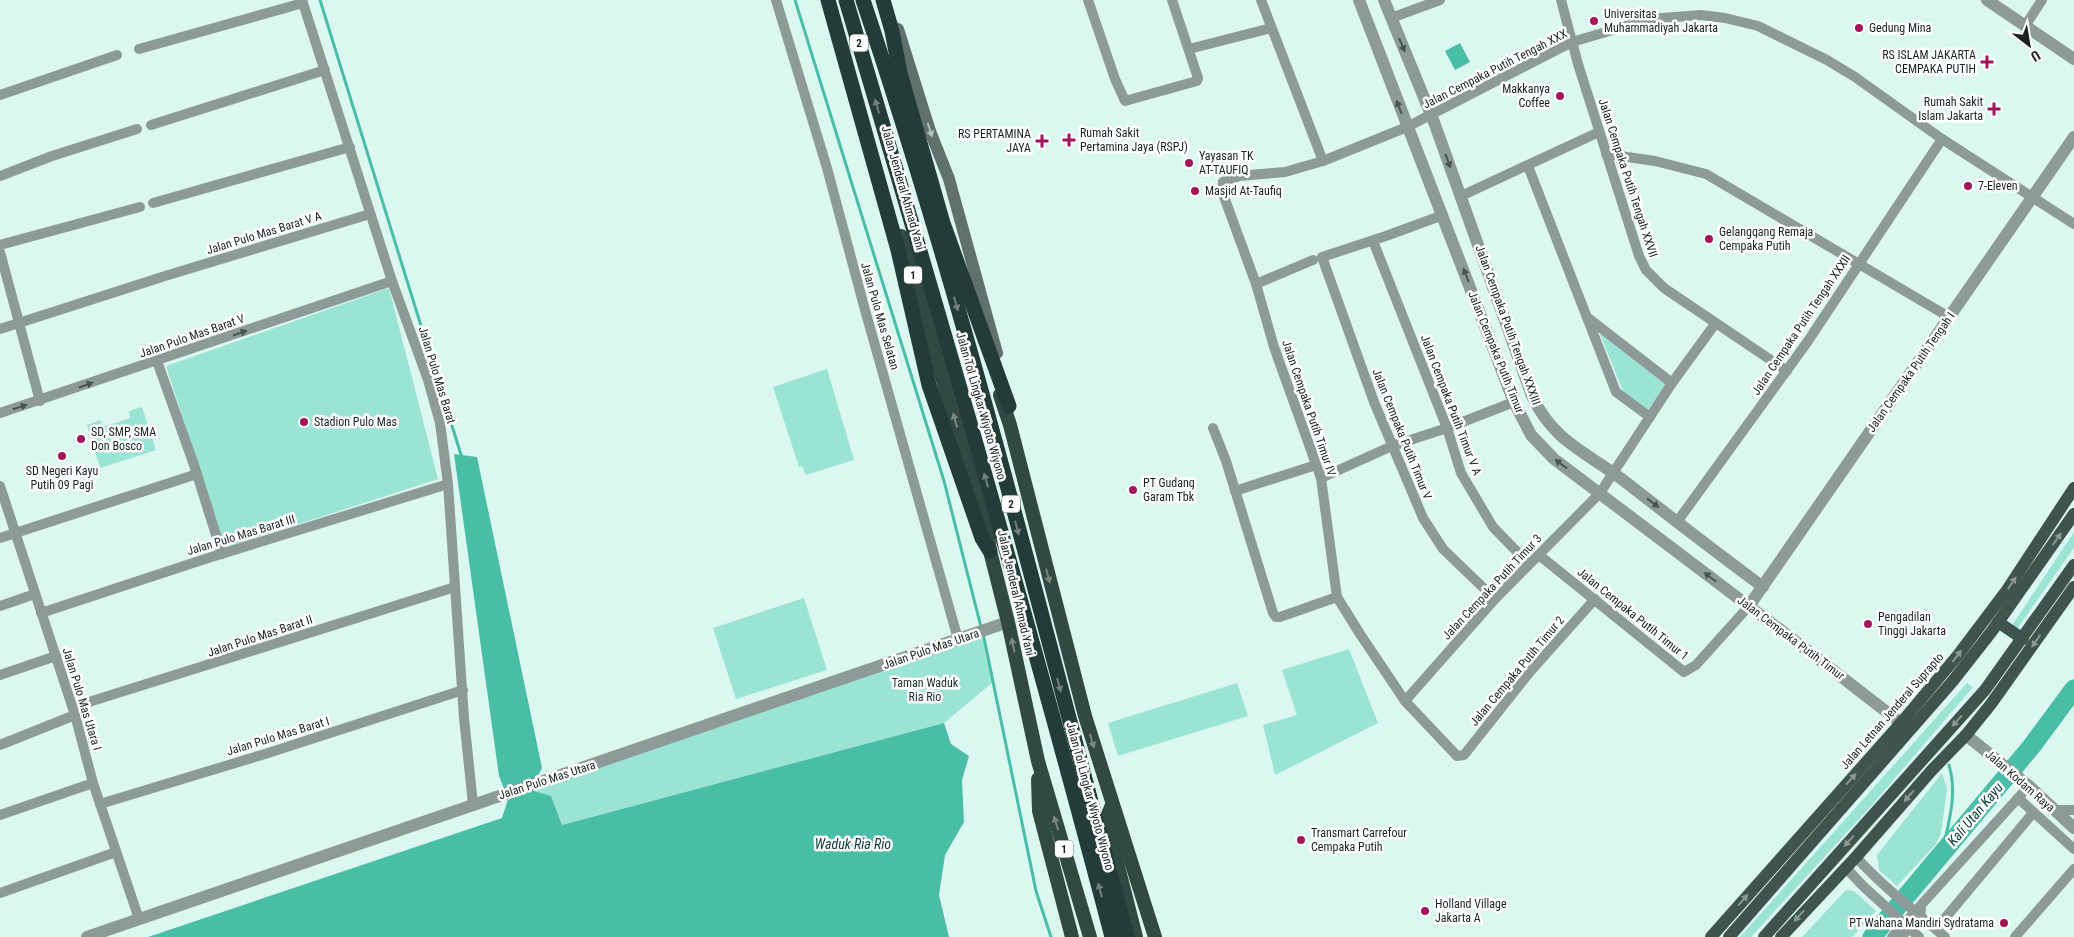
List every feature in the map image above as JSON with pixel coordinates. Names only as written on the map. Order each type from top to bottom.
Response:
[{"type":"highway","points":[[828,0],[898,250],[929,385],[982,538],[990,551]]},
{"type":"highway","name":"Jalan Jenderal Ahmad Yani","points":[[833,0],[988,536],[1004,624],[1038,761],[1090,936]]},
{"type":"highway","name":"Jalan Tol Lingkar Wiyoto Wiyono","points":[[846,0],[943,327],[1078,806],[1112,937]]},
{"type":"highway","name":"Jalan Tol Lingkar Wiyoto Wiyono","points":[[863,0],[916,168],[974,365],[1127,937]]},
{"type":"highway","name":"Jalan Jenderal Ahmad Yani","points":[[870,0],[932,208],[1009,413],[1079,694],[1112,805],[1155,937]]},
{"type":"highway","points":[[883,0],[903,84],[944,223],[1009,413]]},
{"type":"highway","points":[[1038,761],[1039,811],[1072,937]]},
{"type":"highway","name":"Jalan Jenderal Ahmad Yani","points":[[1112,805],[1106,818],[1136,937]]},
{"type":"main road","name":"Jalan Jenderal Ahmad Yani","points":[[889,0],[930,131],[950,184],[1005,382],[1009,413]]},
{"type":"main road","name":"Jalan Letnan Jenderal Suprapto","points":[[1711,937],[1901,723],[1958,655],[1998,603],[2074,488]]},
{"type":"main road","name":"Jalan Letnan Jenderal Suprapto","points":[[1729,937],[1952,682],[1998,622],[2074,514]]},
{"type":"main road","points":[[1764,937],[1985,690],[2074,565]]},
{"type":"main road","points":[[1781,937],[1966,735],[1991,704],[2074,586]]},
{"type":"main road","points":[[1998,622],[2023,639]]},
{"type":"main road","points":[[1929,753],[1932,770]]},
{"type":"main road","points":[[1784,854],[1807,847]]},
{"type":"street","name":"Jalan Pulo Mas Selatan","points":[[776,0],[827,168],[865,310],[960,639]]},
{"type":"street","points":[[1088,0],[1124,99],[1128,100],[1195,83],[1198,78],[1172,0]]},
{"type":"street","points":[[1261,0],[1323,161]]},
{"type":"street","name":"Jalan Cempaka Putih Timur","points":[[1359,0],[1514,402],[1531,435],[1554,460],[1756,597],[1901,723]]},
{"type":"street","name":"Jalan Cempaka Putih Tengah XXXIII","points":[[1384,0],[1461,196],[1532,396],[1540,412],[1563,440],[1677,522],[1756,597]]},
{"type":"street","points":[[1391,18],[1440,0]]},
{"type":"street","name":"Jalan Cempaka Putih Tengah XXVII","points":[[1561,0],[1599,132],[1639,256],[1646,270],[1664,288],[1787,371]]},
{"type":"street","points":[[1987,0],[2074,59]]},
{"type":"street","points":[[2025,26],[2042,0]]},
{"type":"street","points":[[139,49],[302,2]]},
{"type":"street","name":"Jalan Pulo Mas Barat","points":[[302,2],[392,281],[423,366],[440,424],[448,484],[463,690],[479,802]]},
{"type":"street","name":"Jalan Cempaka Putih Tengah XXX","points":[[1222,185],[1226,180],[1238,176],[1285,172],[1323,161],[1409,126],[1572,42],[1650,19],[1701,16],[1725,18],[1758,26],[1812,52],[1855,77],[1942,138],[2074,224]]},
{"type":"street","points":[[1189,49],[1271,28]]},
{"type":"street","points":[[0,95],[118,55]]},
{"type":"street","points":[[151,125],[325,70]]},
{"type":"street","points":[[0,176],[52,156],[137,129]]},
{"type":"street","points":[[1461,196],[1599,132]]},
{"type":"street","name":"Jalan Cempaka Putih Tengah I","points":[[1756,597],[2074,137]]},
{"type":"street","name":"Jalan Cempaka Putih Tengah XXXII","points":[[1677,522],[1787,371],[1942,138]]},
{"type":"street","points":[[152,203],[350,147]]},
{"type":"street","points":[[1606,154],[1655,160],[1706,174],[1949,317]]},
{"type":"street","points":[[1528,166],[1616,392],[1650,417]]},
{"type":"street","name":"Jalan Cempaka Putih Timur IV","points":[[1222,185],[1223,194],[1256,284],[1274,347],[1321,478],[1338,597],[1360,634],[1405,701],[1457,756]]},
{"type":"street","points":[[40,401],[0,252],[140,207]]},
{"type":"street","name":"Jalan Pulo Mas Barat V A","points":[[0,329],[370,214]]},
{"type":"street","points":[[1256,284],[1317,258],[1373,241],[1443,215]]},
{"type":"street","name":"Jalan Cempaka Putih Timur V A","points":[[1373,241],[1447,428],[1461,473],[1493,527],[1529,564]]},
{"type":"street","name":"Jalan Cempaka Putih Timur V","points":[[1317,258],[1392,446],[1423,518],[1444,549],[1495,600]]},
{"type":"street","name":"Jalan Pulo Mas Barat V","points":[[0,413],[392,281]]},
{"type":"street","points":[[1588,318],[1672,383]]},
{"type":"street","name":"Jalan Cempaka Putih Timur 3","points":[[1405,701],[1495,600],[1601,491],[1672,383],[1715,324]]},
{"type":"street","points":[[157,361],[197,474],[222,554]]},
{"type":"street","points":[[1321,478],[1392,446],[1447,428],[1514,402]]},
{"type":"street","points":[[1213,428],[1235,491],[1272,614],[1280,617],[1338,597]]},
{"type":"street","points":[[1235,491],[1316,465]]},
{"type":"street","points":[[0,538],[197,474]]},
{"type":"street","name":"Jalan Pulo Mas Barat III","points":[[41,613],[222,554],[448,484]]},
{"type":"street","name":"Jalan Pulo Mas Utara I","points":[[0,486],[74,711],[93,783],[139,919]]},
{"type":"street","name":"Jalan Cempaka Putih Timur 1","points":[[1539,555],[1684,672],[1696,666],[1756,597]]},
{"type":"street","name":"Jalan Pulo Mas Barat II","points":[[0,745],[74,711],[455,587]]},
{"type":"street","points":[[0,606],[35,594]]},
{"type":"street","name":"Jalan Cempaka Putih Timur 2","points":[[1457,756],[1464,755],[1529,673],[1595,599]]},
{"type":"street","name":"Jalan Pulo Mas Utara","points":[[87,937],[1004,624]]},
{"type":"street","points":[[0,675],[56,656]]},
{"type":"street","name":"Jalan Pulo Mas Barat I","points":[[100,804],[463,690]]},
{"type":"street","name":"Jalan Kodam Raya","points":[[1966,735],[2029,786],[2074,828]]},
{"type":"street","points":[[0,815],[93,783]]},
{"type":"street","points":[[1902,937],[1913,911],[1922,904],[2029,786]]},
{"type":"street","points":[[2018,798],[2074,849]]},
{"type":"street","points":[[2054,810],[2074,810]]},
{"type":"street","points":[[1936,929],[2033,813]]},
{"type":"street","points":[[0,893],[116,852]]},
{"type":"street","points":[[1856,857],[1887,888],[1945,937]]},
{"type":"street","points":[[1845,867],[1919,937]]},
{"type":"street","points":[[2015,937],[2074,869]]},
{"type":"street","points":[[1892,937],[1906,926]]},
{"type":"green space","name":"Stadion Pulo Mas","points":[[389,288],[438,479],[225,548],[166,366]]},
{"type":"green space","points":[[1600,334],[1666,384],[1648,409],[1623,391]]},
{"type":"green space","points":[[827,369],[854,460],[806,475],[802,466],[799,467],[773,387]]},
{"type":"green space","points":[[142,407],[156,450],[100,468],[87,425],[100,420],[103,427],[130,418],[129,411]]},
{"type":"green space","points":[[2074,532],[2074,548],[2014,633],[2009,630]]},
{"type":"green space","points":[[804,598],[827,670],[736,699],[713,628]]},
{"type":"green space","name":"Taman Waduk Ria Rio","points":[[982,631],[993,682],[944,723],[562,825],[551,796],[531,790]]},
{"type":"green space","points":[[1349,649],[1378,723],[1275,775],[1263,725],[1297,715],[1282,670]]},
{"type":"green space","points":[[1237,683],[1248,716],[1118,756],[1108,723]]},
{"type":"green space","points":[[1967,683],[1973,687],[1872,805],[1751,937],[1740,937]]},
{"type":"green space","points":[[1942,773],[1947,789],[1941,833],[1936,844],[1897,886],[1879,870],[1877,855]]},
{"type":"green space","points":[[1846,890],[1854,891],[1876,911],[1852,937],[1802,937]]},
{"type":"water","points":[[1460,43],[1470,62],[1455,70],[1445,51]]},
{"type":"water","name":"Waduk Ria Rio","points":[[454,454],[477,457],[542,768],[531,790],[551,796],[562,825],[944,723],[951,744],[969,756],[962,780],[964,822],[945,855],[939,895],[949,937],[148,937],[502,818],[508,799],[499,776]]},
{"type":"waterway","points":[[320,0],[462,458]]},
{"type":"waterway","points":[[795,0],[944,481],[981,627]]},
{"type":"waterway","points":[[983,633],[1036,891],[1051,937]]},
{"type":"waterway","name":"Kali Utan Kayu","points":[[1872,937],[2031,747],[2074,689]]},
{"type":"waterway","points":[[1942,853],[1953,787],[1949,765]]},
{"type":"place","name":"Universitas Muhammadiyah Jakarta","points":[[1594,21]]},
{"type":"place","name":"Gedung Mina","points":[[1859,28]]},
{"type":"place","name":"RS ISLAM JAKARTA CEMPAKA PUTIH","points":[[1987,62]]},
{"type":"place","name":"Makkanya Coffee","points":[[1560,96]]},
{"type":"place","name":"Rumah Sakit Islam Jakarta","points":[[1994,109]]},
{"type":"place","name":"Rumah Sakit Pertamina Jaya (RSPJ)","points":[[1069,140]]},
{"type":"place","name":"RS PERTAMINA JAYA","points":[[1042,141]]},
{"type":"place","name":"Yayasan TK AT-TAUFIQ","points":[[1189,163]]},
{"type":"place","name":"7-Eleven","points":[[1968,186]]},
{"type":"place","name":"Masjid At-Taufiq","points":[[1195,191]]},
{"type":"place","name":"Gelanggang Remaja Cempaka Putih","points":[[1709,239]]},
{"type":"place","name":"Stadion Pulo Mas","points":[[304,422]]},
{"type":"place","name":"SD, SMP, SMA Don Bosco","points":[[81,439]]},
{"type":"place","name":"SD Negeri Kayu Putih 09 Pagi","points":[[62,456]]},
{"type":"place","name":"PT Gudang Garam Tbk","points":[[1133,490]]},
{"type":"place","name":"Pengadilan Tinggi Jakarta","points":[[1868,624]]},
{"type":"place","name":"Transmart Carrefour Cempaka Putih","points":[[1301,840]]},
{"type":"place","name":"Holland Village Jakarta A","points":[[1425,911]]},
{"type":"place","name":"PT Wahana Mandiri Sydratama","points":[[2004,923]]}]
